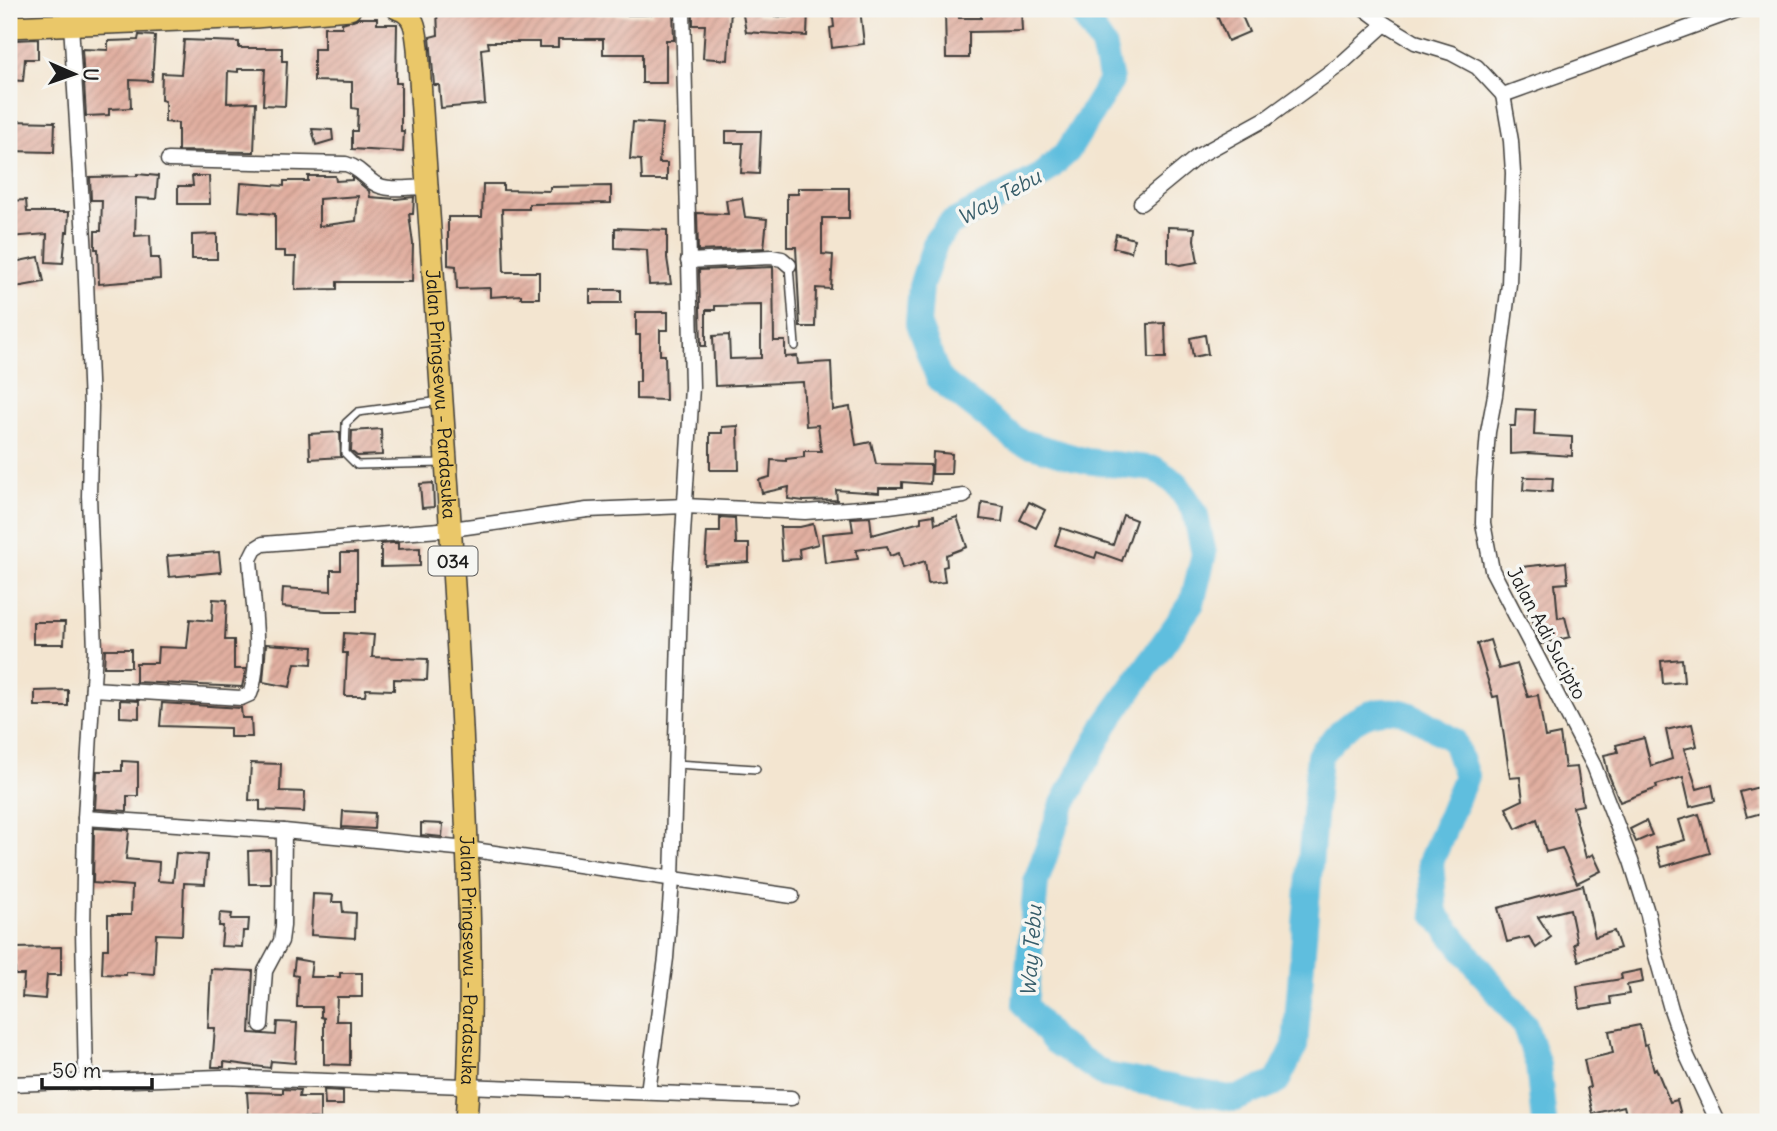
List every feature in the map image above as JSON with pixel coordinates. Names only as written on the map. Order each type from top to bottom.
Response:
[{"type":"main road","points":[[9,27],[242,18],[350,9]]},
{"type":"main road","name":"Jalan Pringsewu - Pardasuka","points":[[402,9],[415,22],[452,529],[471,960],[466,1122]]},
{"type":"street","points":[[648,1092],[666,958],[672,880],[674,764],[692,387],[682,9]]},
{"type":"street","points":[[1366,9],[1415,42],[1451,53],[1477,67],[1503,95],[1740,9]]},
{"type":"street","points":[[71,24],[91,406],[89,496],[95,650],[85,818],[83,930],[86,1083]]},
{"type":"street","points":[[1141,203],[1198,156],[1268,118],[1330,72],[1385,24]]},
{"type":"street","name":"Jalan Adi Sucipto","points":[[1503,95],[1511,141],[1512,221],[1509,284],[1488,432],[1484,482],[1483,523],[1492,570],[1594,766],[1631,861],[1648,915],[1671,1009],[1687,1056],[1718,1122]]},
{"type":"street","points":[[168,160],[346,164],[358,168],[375,184],[384,187],[426,187]]},
{"type":"street","points":[[688,261],[771,257],[782,258],[789,265]]},
{"type":"street","points":[[93,689],[241,698],[250,694],[254,685],[256,663],[250,559],[255,549],[263,544],[452,529],[587,510],[685,506],[805,512],[889,506],[964,496]]},
{"type":"street","points":[[85,818],[284,831],[467,849],[792,896]]},
{"type":"street","points":[[261,1025],[265,971],[281,941],[284,926],[284,831]]},
{"type":"street","points":[[9,1084],[221,1077],[791,1098]]},
{"type":"lane","points":[[789,265],[795,346]]},
{"type":"lane","points":[[442,401],[358,412],[346,423],[345,453],[357,465],[447,463]]},
{"type":"lane","points":[[674,764],[756,769]]},
{"type":"building","points":[[437,9],[590,9],[590,15],[642,15],[653,14],[653,9],[673,9],[674,40],[666,40],[666,83],[642,83],[642,54],[603,54],[603,39],[558,39],[558,47],[539,47],[539,42],[488,42],[489,48],[481,49],[485,104],[441,108],[439,85],[434,85],[430,37],[438,35]]},
{"type":"building","points":[[693,9],[731,9],[728,60],[703,58],[705,25],[693,25]]},
{"type":"building","points":[[742,9],[758,9],[757,15],[788,17],[789,9],[808,9],[807,36],[746,32]]},
{"type":"building","points":[[832,9],[860,9],[864,44],[832,48]]},
{"type":"building","points":[[945,9],[958,9],[959,18],[981,18],[981,9],[1021,9],[1022,31],[969,32],[969,58],[946,58]]},
{"type":"building","points":[[1214,9],[1239,9],[1249,32],[1228,41]]},
{"type":"building","points":[[359,18],[377,18],[377,24],[397,24],[396,83],[401,83],[403,152],[352,149],[352,131],[357,131],[358,109],[352,108],[352,82],[314,81],[314,49],[324,49],[324,27],[342,27],[342,23]]},
{"type":"building","points":[[139,35],[155,36],[152,81],[130,80],[131,108],[109,109],[109,115],[86,116],[82,49],[108,50],[108,41],[138,40]]},
{"type":"building","points":[[38,39],[38,59],[25,59],[23,81],[9,80],[9,58],[13,58],[14,40]]},
{"type":"building","points":[[184,40],[239,42],[239,48],[282,48],[282,61],[287,61],[285,106],[263,105],[265,69],[228,71],[227,103],[256,102],[254,152],[178,151],[178,123],[165,122],[165,101],[161,100],[162,73],[181,74]]},
{"type":"building","points":[[9,121],[55,122],[54,152],[9,151]]},
{"type":"building","points":[[633,122],[662,124],[659,163],[667,163],[667,180],[642,180],[641,160],[630,159]]},
{"type":"building","points":[[312,129],[332,130],[333,140],[316,145]]},
{"type":"building","points":[[726,131],[761,131],[759,174],[741,173],[743,143],[726,143]]},
{"type":"building","points":[[137,174],[158,176],[156,199],[136,198],[135,236],[150,235],[151,258],[159,258],[160,279],[99,284],[95,231],[101,231],[102,200],[91,200],[90,177]]},
{"type":"building","points":[[192,176],[209,176],[210,204],[178,204],[178,186],[193,186]]},
{"type":"building","points":[[308,176],[335,176],[336,181],[352,180],[352,177],[369,191],[370,197],[414,197],[413,214],[409,214],[413,244],[412,282],[337,282],[337,289],[295,290],[296,257],[285,257],[285,251],[275,251],[275,214],[239,211],[241,183],[284,186],[284,181],[308,181]],"holes":[[[358,196],[356,221],[319,226],[319,199]]]},
{"type":"building","points":[[483,184],[503,184],[503,190],[550,191],[550,187],[611,186],[611,203],[529,204],[529,209],[502,209],[504,272],[539,272],[539,298],[521,298],[521,295],[490,297],[490,288],[457,289],[456,266],[448,265],[448,217],[482,217]]},
{"type":"building","points":[[798,188],[849,188],[849,218],[822,218],[822,254],[833,255],[831,289],[816,288],[815,327],[800,327],[796,247],[787,247],[787,194],[798,194]]},
{"type":"building","points":[[742,198],[745,217],[767,219],[764,248],[698,251],[697,213],[728,214],[726,200]]},
{"type":"building","points":[[26,200],[27,212],[69,212],[63,263],[46,262],[47,234],[9,237],[9,201]]},
{"type":"building","points":[[1168,227],[1195,228],[1198,262],[1180,265],[1168,262]]},
{"type":"building","points":[[615,228],[667,230],[671,284],[649,285],[647,250],[615,248]]},
{"type":"building","points":[[217,234],[217,259],[192,259],[192,235]]},
{"type":"building","points":[[1116,234],[1134,239],[1131,252],[1113,247]]},
{"type":"building","points":[[39,257],[44,282],[16,287],[14,276],[9,277],[9,263]]},
{"type":"building","points":[[773,267],[774,341],[785,341],[785,357],[797,356],[798,364],[831,362],[833,410],[850,407],[856,445],[871,442],[876,464],[931,465],[930,484],[902,482],[902,488],[879,488],[879,493],[836,490],[837,500],[788,499],[789,487],[762,493],[759,480],[770,477],[771,460],[786,461],[804,457],[804,451],[821,451],[818,425],[806,426],[803,382],[715,386],[713,336],[729,335],[730,359],[761,358],[761,305],[715,306],[715,310],[706,310],[706,346],[701,346],[699,270]]},
{"type":"building","points":[[590,290],[621,290],[621,303],[590,303]]},
{"type":"building","points":[[636,312],[668,312],[668,330],[660,330],[660,355],[665,355],[666,400],[636,399],[636,382],[640,382],[640,335],[636,335]]},
{"type":"building","points":[[1165,323],[1166,358],[1149,358],[1148,324]]},
{"type":"building","points":[[1205,335],[1208,354],[1193,357],[1190,338]]},
{"type":"building","points":[[1516,409],[1535,410],[1534,435],[1572,437],[1572,456],[1510,454],[1510,426],[1515,426]]},
{"type":"building","points":[[738,426],[739,470],[710,470],[710,433],[722,433],[722,427]]},
{"type":"building","points":[[381,429],[382,455],[357,456],[351,451],[352,431]]},
{"type":"building","points":[[340,432],[341,457],[310,459],[309,434]]},
{"type":"building","points":[[933,452],[952,454],[951,474],[932,474]]},
{"type":"building","points":[[1524,477],[1553,478],[1552,492],[1523,490]]},
{"type":"building","points":[[433,483],[434,507],[422,508],[420,484]]},
{"type":"building","points":[[982,502],[1004,506],[1002,522],[980,519]]},
{"type":"building","points":[[1029,502],[1045,510],[1036,528],[1020,520]]},
{"type":"building","points":[[934,515],[935,524],[957,517],[967,547],[946,555],[947,566],[943,567],[945,582],[928,584],[925,561],[903,568],[899,553],[890,556],[887,546],[856,550],[858,559],[825,563],[822,534],[853,531],[851,518],[870,517],[872,535],[921,522],[921,517]]},
{"type":"building","points":[[1123,515],[1136,520],[1122,561],[1097,552],[1095,558],[1055,545],[1061,528],[1113,545]]},
{"type":"building","points":[[720,517],[735,518],[736,544],[749,544],[749,562],[705,565],[707,532],[720,532]]},
{"type":"building","points":[[813,524],[818,544],[799,549],[800,559],[782,560],[780,527]]},
{"type":"building","points":[[398,543],[398,549],[420,548],[420,566],[381,567],[381,544]]},
{"type":"building","points":[[219,552],[221,572],[169,577],[167,556]]},
{"type":"building","points":[[341,553],[357,553],[357,611],[282,607],[283,588],[331,591],[331,570],[341,570]]},
{"type":"building","points":[[1566,562],[1568,583],[1555,584],[1558,618],[1565,617],[1570,637],[1541,644],[1532,616],[1528,616],[1522,567]]},
{"type":"building","points":[[213,599],[227,600],[225,640],[234,640],[234,669],[246,669],[242,687],[136,682],[136,663],[157,663],[158,647],[187,648],[190,619],[212,621]]},
{"type":"building","points":[[33,622],[65,622],[64,644],[33,644]]},
{"type":"building","points":[[344,633],[374,635],[372,657],[428,659],[427,680],[394,679],[394,690],[366,689],[365,696],[345,696],[347,653],[343,653]]},
{"type":"building","points":[[1490,640],[1499,669],[1517,664],[1528,697],[1538,695],[1545,737],[1560,734],[1565,768],[1577,767],[1583,805],[1573,807],[1586,858],[1593,854],[1601,871],[1577,883],[1562,848],[1546,852],[1537,819],[1516,829],[1506,808],[1523,800],[1520,777],[1510,778],[1498,696],[1493,697],[1477,644]]},
{"type":"building","points":[[266,644],[313,647],[312,664],[295,663],[290,687],[263,682]]},
{"type":"building","points":[[105,649],[131,649],[131,667],[104,667]]},
{"type":"building","points":[[1682,659],[1684,682],[1663,684],[1661,661]]},
{"type":"building","points":[[68,690],[68,706],[35,706],[35,691]]},
{"type":"building","points":[[120,700],[139,701],[139,718],[120,717]]},
{"type":"building","points":[[162,703],[241,708],[242,718],[251,718],[252,737],[230,737],[230,728],[160,726]]},
{"type":"building","points":[[1692,724],[1697,746],[1684,749],[1697,789],[1712,785],[1715,801],[1690,807],[1683,777],[1656,785],[1657,788],[1620,802],[1604,755],[1618,752],[1616,745],[1644,738],[1651,766],[1672,759],[1666,730]]},
{"type":"building","points":[[122,761],[138,762],[138,796],[127,796],[127,811],[95,809],[97,771],[122,771]]},
{"type":"building","points":[[251,763],[281,764],[280,791],[305,792],[304,812],[260,810],[260,801],[249,800]]},
{"type":"building","points":[[1759,787],[1765,812],[1747,817],[1740,792]]},
{"type":"building","points":[[343,811],[375,813],[374,829],[342,827]]},
{"type":"building","points":[[1699,814],[1710,853],[1662,867],[1656,848],[1685,840],[1679,820]]},
{"type":"building","points":[[1646,821],[1652,835],[1636,842],[1630,829]]},
{"type":"building","points":[[421,823],[443,824],[442,837],[421,835]]},
{"type":"building","points":[[94,828],[129,830],[126,859],[159,862],[158,881],[173,882],[176,853],[207,855],[205,884],[184,883],[182,935],[156,934],[154,974],[102,974],[103,949],[108,949],[108,915],[131,915],[132,886],[93,883]]},
{"type":"building","points":[[270,850],[271,884],[249,884],[248,851]]},
{"type":"building","points":[[1583,885],[1595,937],[1614,931],[1620,948],[1579,961],[1570,909],[1538,917],[1551,937],[1536,948],[1529,937],[1507,942],[1498,908]]},
{"type":"building","points":[[313,894],[333,895],[332,902],[342,902],[343,912],[356,913],[355,938],[311,935]]},
{"type":"building","points":[[220,913],[232,914],[231,919],[249,919],[248,931],[243,931],[242,947],[221,946],[223,926],[219,926]]},
{"type":"building","points":[[61,947],[61,975],[47,975],[45,999],[22,997],[24,975],[15,975],[15,948]]},
{"type":"building","points":[[295,959],[312,962],[310,977],[340,977],[340,973],[362,973],[362,997],[337,997],[336,1021],[350,1021],[350,1065],[324,1064],[324,1018],[321,1017],[321,1007],[297,1007],[298,976],[293,975]]},
{"type":"building","points":[[211,969],[253,971],[250,1033],[276,1035],[277,1022],[297,1023],[295,1063],[271,1061],[270,1068],[224,1062],[224,1067],[212,1067],[215,1028],[208,1028]]},
{"type":"building","points":[[1641,970],[1643,982],[1627,985],[1629,994],[1610,997],[1611,1004],[1580,1009],[1577,986],[1622,979],[1621,974]]},
{"type":"building","points":[[1640,1025],[1644,1045],[1647,1044],[1654,1070],[1656,1068],[1670,1102],[1677,1100],[1682,1119],[1668,1122],[1628,1122],[1624,1106],[1593,1114],[1584,1060],[1613,1053],[1609,1031]]},
{"type":"building","points":[[283,1089],[300,1090],[299,1097],[320,1097],[320,1119],[269,1116],[269,1122],[249,1122],[247,1092],[283,1093]]},
{"type":"building","points":[[324,1090],[343,1091],[343,1105],[325,1105]]},
{"type":"waterway","name":"Way Tebu","points":[[1079,9],[1103,45],[1111,81],[1068,151],[1041,176],[950,224],[936,241],[921,286],[918,324],[939,379],[1018,441],[1086,461],[1155,469],[1176,483],[1195,512],[1204,554],[1192,603],[1106,724],[1063,804],[1036,882],[1025,1005],[1054,1041],[1105,1075],[1235,1099],[1277,1082],[1295,1046],[1319,756],[1354,721],[1375,712],[1401,712],[1421,720],[1454,741],[1466,776],[1431,862],[1435,914],[1525,1026],[1538,1065],[1544,1122]]}]
